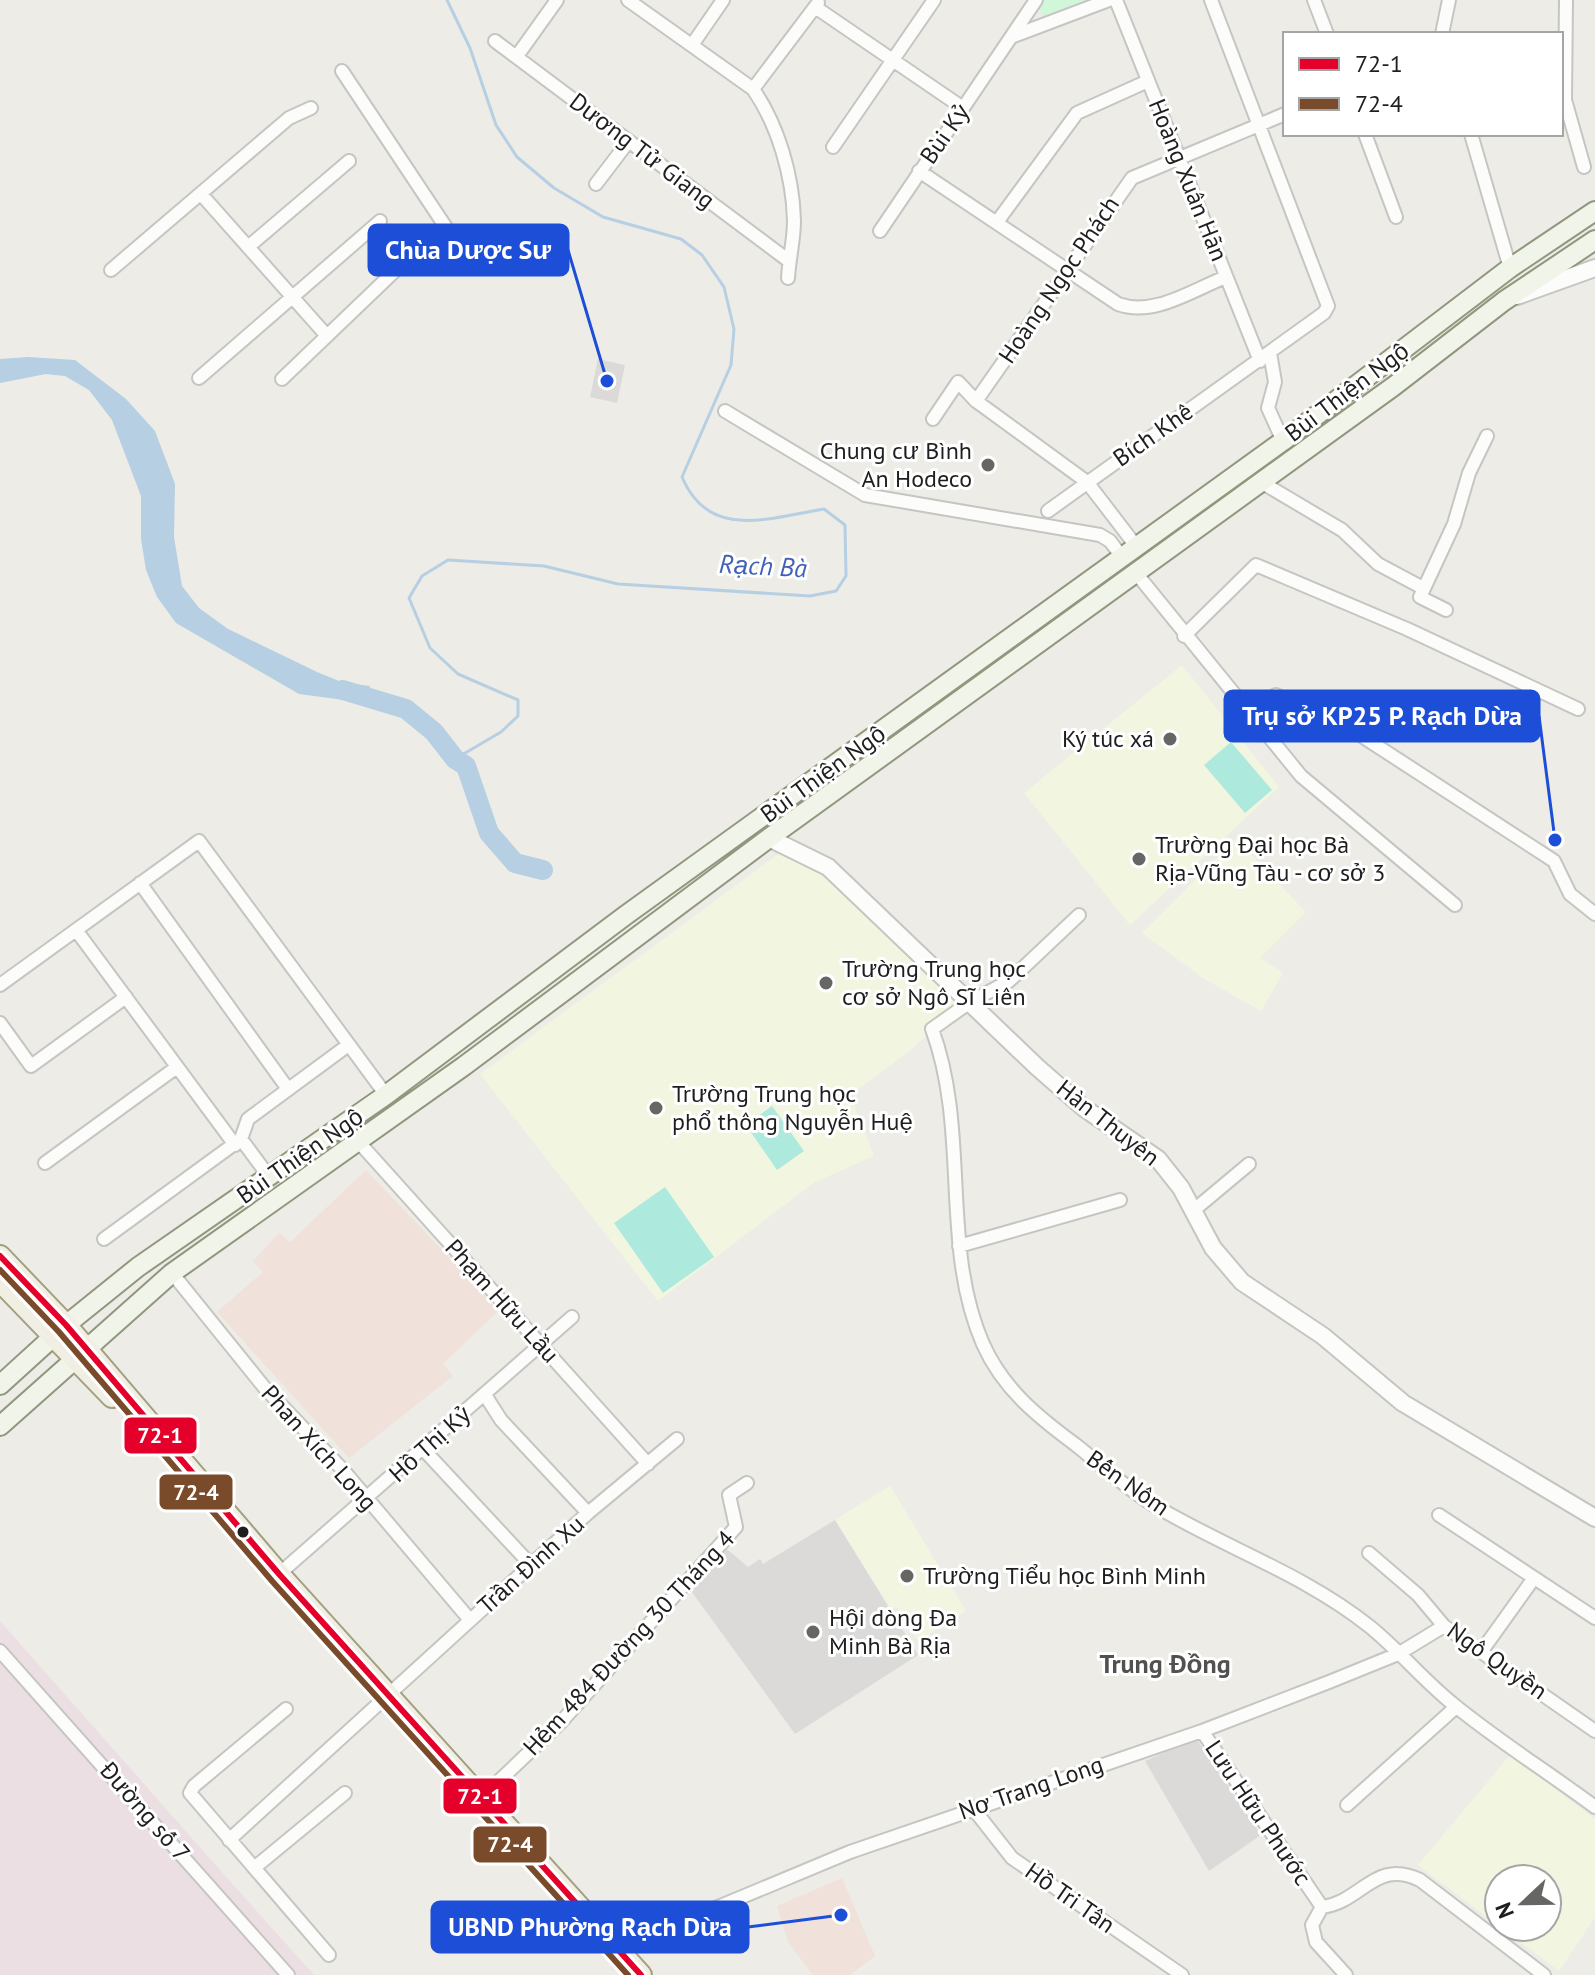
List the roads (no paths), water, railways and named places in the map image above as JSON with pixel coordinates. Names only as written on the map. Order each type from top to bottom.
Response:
[{"type":"main road","name":"Bùi Thiện Ngộ","points":[[0,1385],[59,1331],[138,1267],[386,1095],[560,964],[1283,441],[1510,268],[1595,211]]},
{"type":"main road","name":"Bùi Thiện Ngộ","points":[[0,1426],[79,1352],[172,1273],[575,983],[1504,301],[1595,240]]},
{"type":"main road","points":[[1129,552],[1142,568]]},
{"type":"main road","points":[[801,790],[814,807]]},
{"type":"main road","points":[[560,964],[575,983]]},
{"type":"main road","points":[[270,1178],[282,1195]]},
{"type":"main road","points":[[0,1256],[59,1331],[279,1574],[385,1699],[481,1798],[598,1937]]},
{"type":"main road","points":[[0,1281],[59,1331]]},
{"type":"main road","points":[[79,1352],[131,1418],[598,1937],[641,1975]]},
{"type":"main road","points":[[613,1953],[624,1975]]},
{"type":"street","points":[[517,56],[557,0]]},
{"type":"street","points":[[628,0],[753,89],[766,107],[787,172],[794,221],[788,278]]},
{"type":"street","points":[[692,45],[723,0]]},
{"type":"street","points":[[833,147],[934,0]]},
{"type":"street","name":"Bùi Kỷ","points":[[880,231],[1036,0]]},
{"type":"street","points":[[1011,37],[1109,0]]},
{"type":"street","name":"Hoàng Xuân Hãn","points":[[1116,0],[1226,277],[1275,382],[1268,408],[1283,441]]},
{"type":"street","points":[[1211,0],[1260,124]]},
{"type":"street","points":[[1314,0],[1326,32]]},
{"type":"street","points":[[1442,32],[1449,0]]},
{"type":"street","points":[[1566,0],[1565,100],[1584,167]]},
{"type":"street","points":[[753,89],[818,3],[892,61],[963,108]]},
{"type":"street","name":"Dương Tử Giang","points":[[495,41],[789,261]]},
{"type":"street","points":[[342,71],[455,241]]},
{"type":"street","points":[[997,222],[1077,113],[1148,81]]},
{"type":"street","points":[[111,270],[289,118],[311,108]]},
{"type":"street","name":"Hoàng Ngọc Phách","points":[[976,401],[1122,187],[1132,178],[1283,115]]},
{"type":"street","name":"Bích Khê","points":[[1048,511],[1265,357],[1324,313],[1328,306],[1260,124]]},
{"type":"street","points":[[1366,136],[1396,217]]},
{"type":"street","points":[[1472,136],[1510,268]]},
{"type":"street","points":[[596,184],[628,142]]},
{"type":"street","points":[[248,247],[349,161]]},
{"type":"street","points":[[919,171],[1118,304],[1133,310],[1148,309],[1226,277]]},
{"type":"street","points":[[201,194],[327,336]]},
{"type":"street","points":[[199,378],[291,295],[380,221]]},
{"type":"street","points":[[282,379],[401,265]]},
{"type":"street","name":"Bùi Thiện Ngộ","points":[[1504,301],[1595,268]]},
{"type":"street","points":[[933,419],[958,382],[976,401],[1087,482],[1129,552]]},
{"type":"street","points":[[725,411],[865,495],[1100,535],[1129,552]]},
{"type":"street","points":[[1446,610],[1420,597],[1454,524],[1469,473],[1487,436]]},
{"type":"street","points":[[1261,482],[1342,530],[1378,564],[1423,588]]},
{"type":"street","points":[[1184,636],[1256,565],[1407,629],[1578,709]]},
{"type":"street","points":[[1142,568],[1184,636],[1307,782],[1455,905]]},
{"type":"street","points":[[1247,711],[1276,695],[1339,723],[1554,861],[1570,894],[1595,914]]},
{"type":"street","name":"Hàn Thuyên","points":[[769,838],[828,867],[927,966],[1084,1108],[1158,1159],[1173,1176],[1213,1248],[1242,1282],[1323,1336],[1403,1403],[1595,1518]]},
{"type":"street","points":[[0,985],[199,841],[386,1095]]},
{"type":"street","points":[[140,883],[288,1089]]},
{"type":"street","points":[[970,1002],[1009,981],[1079,915]]},
{"type":"street","points":[[76,930],[177,1067],[270,1178]]},
{"type":"street","points":[[0,1023],[31,1066],[126,997]]},
{"type":"street","name":"Bến Nôm","points":[[970,1002],[932,1029],[949,1079],[963,1276],[984,1345],[1010,1389],[1029,1409],[1152,1504],[1297,1581],[1368,1626],[1456,1707],[1595,1807]]},
{"type":"street","points":[[104,1239],[238,1142],[248,1119],[347,1046]]},
{"type":"street","points":[[45,1163],[177,1067]]},
{"type":"street","name":"Phạm Hữu Lầu","points":[[356,1139],[648,1464]]},
{"type":"street","points":[[1194,1210],[1249,1164]]},
{"type":"street","points":[[959,1246],[1120,1200]]},
{"type":"street","name":"Phan Xích Long","points":[[172,1273],[264,1387],[368,1500],[470,1620]]},
{"type":"street","name":"Hồ Thị Kỷ","points":[[279,1574],[368,1500],[572,1317]]},
{"type":"street","points":[[485,1395],[501,1420],[588,1513]]},
{"type":"street","name":"Trần Đình Xu","points":[[229,1840],[588,1513],[677,1439]]},
{"type":"street","points":[[424,1450],[531,1565]]},
{"type":"street","name":"Hẻm 484 Đường 30 Tháng 4","points":[[481,1798],[562,1721],[736,1527],[729,1495],[747,1483]]},
{"type":"street","points":[[1439,1515],[1595,1618]]},
{"type":"street","name":"Ngô Quyền","points":[[1369,1553],[1418,1595],[1444,1626],[1595,1731]]},
{"type":"street","points":[[1481,1652],[1534,1578]]},
{"type":"street","name":"Nơ Trang Long","points":[[613,1953],[807,1868],[972,1807],[1202,1731],[1398,1654],[1444,1626]]},
{"type":"street","name":"Đường số 7","points":[[0,1651],[288,1975]]},
{"type":"street","points":[[1347,1805],[1456,1707]]},
{"type":"street","points":[[286,1709],[190,1789],[192,1797],[329,1955]]},
{"type":"street","name":"Lưu Hữu Phước","points":[[1202,1731],[1322,1907],[1312,1925],[1316,1942],[1346,1975]]},
{"type":"street","points":[[254,1868],[345,1793]]},
{"type":"street","name":"Hồ Tri Tân","points":[[972,1807],[1012,1858],[1182,1975]]},
{"type":"street","points":[[1322,1907],[1334,1906],[1383,1875],[1407,1873],[1544,1975]]},
{"type":"waterway","name":"Rạch Bà","points":[[447,0],[470,48],[496,125],[517,157],[554,188],[603,217],[681,239],[702,255],[724,287],[734,329],[731,365],[682,477],[694,497],[708,510],[724,518],[742,520],[762,520],[824,509],[845,525],[846,576],[836,591],[810,596],[618,584],[544,566],[448,560],[422,576],[409,598],[430,648],[458,674],[518,700],[518,716],[501,732],[455,759]]},
{"type":"waterway","name":"Rạch Bà","points":[[343,690],[406,709],[434,732],[455,759],[466,766],[489,833],[515,863],[543,870]]},
{"type":"place","name":"Chùa Dược Sư","points":[[607,381]]},
{"type":"place","name":"Chung cư Bình An Hodeco","points":[[988,465]]},
{"type":"place","name":"Ký túc xá","points":[[1170,739]]},
{"type":"place","name":"Trụ sở KP25 P. Rạch Dừa","points":[[1555,840]]},
{"type":"place","name":"Trường Đại học Bà Rịa-Vũng Tàu - cơ sở 3","points":[[1139,859]]},
{"type":"place","name":"Trường Trung học cơ sở Ngô Sĩ Liên","points":[[826,983]]},
{"type":"place","name":"Trường Trung học phổ thông Nguyễn Huệ","points":[[656,1108]]},
{"type":"place","name":"Trường Tiểu học Bình Minh","points":[[907,1576]]},
{"type":"place","name":"Hội dòng Đa Minh Bà Rịa","points":[[813,1632]]},
{"type":"place","name":"UBND Phường Rạch Dừa","points":[[841,1915]]},
{"type":"district","name":"Trung Đồng","points":[[1165,1664]]}]
